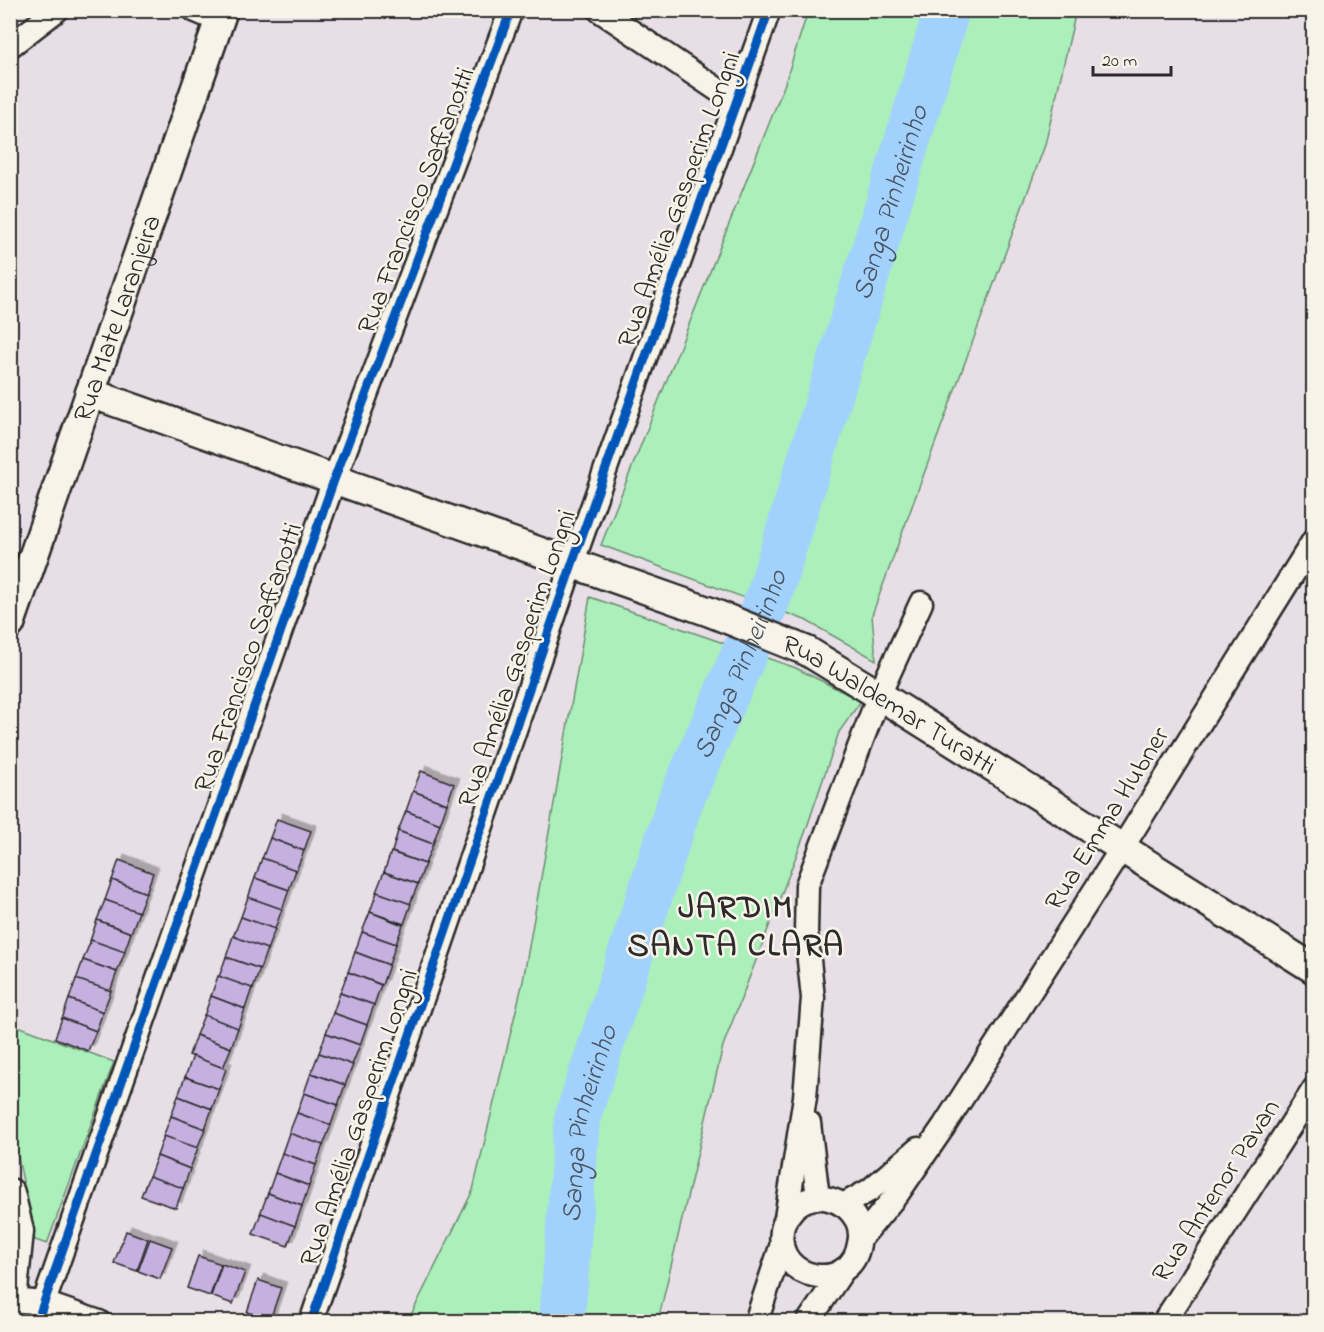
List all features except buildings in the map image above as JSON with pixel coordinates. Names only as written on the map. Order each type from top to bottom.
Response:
[{"type":"street","points":[[10,46],[57,10]]},
{"type":"street","name":"Rua Francisco Saffanotti","points":[[41,1312],[334,480],[511,10]]},
{"type":"street","points":[[599,10],[736,102]]},
{"type":"street","name":"Rua Amélia Gasperim Longni","points":[[311,1322],[572,564],[769,10]]},
{"type":"street","name":"Rua Mate Laranjeira","points":[[10,624],[90,393],[212,14]]},
{"type":"street","name":"Rua Waldemar Turatti","points":[[90,393],[710,612],[807,651],[879,694],[1314,969]]},
{"type":"street","name":"Rua Emma Hubner","points":[[860,1239],[898,1193],[944,1126],[1122,848],[1314,540]]},
{"type":"street","points":[[843,1270],[831,1276],[818,1277],[805,1274],[794,1267],[786,1256],[782,1244],[782,1230],[786,1218],[805,1097],[813,998],[806,932],[807,885],[879,694],[921,603]]},
{"type":"street","name":"Rua Antenor Pavan","points":[[1164,1322],[1314,1089]]},
{"type":"street","points":[[805,1097],[818,1198]]},
{"type":"street","name":"Rua Emma Hubner","points":[[843,1205],[870,1190],[891,1174],[944,1126]]},
{"type":"street","points":[[10,1193],[19,1231],[11,1302],[41,1312],[99,1322]]},
{"type":"street","points":[[786,1218],[794,1208],[806,1201],[818,1198],[831,1199],[843,1205],[853,1214],[859,1226],[858,1251],[808,1322]]},
{"type":"street","points":[[756,1322],[782,1244]]},
{"type":"green space","points":[[808,11],[1076,11],[1045,145],[872,615],[876,660],[805,620],[601,545],[784,86]]},
{"type":"green space","points":[[590,597],[796,668],[861,701],[839,732],[805,833],[723,1046],[658,1321],[408,1321],[473,1190],[523,981]]},
{"type":"green space","points":[[10,1023],[114,1062],[47,1244],[35,1240],[18,1157],[11,1143]]},
{"type":"waterway","name":"Sanga Pinheirinho","points":[[562,1322],[577,1119],[680,802],[769,596],[947,10]]},
{"type":"cycle path","points":[[37,1322],[334,480],[511,10]]},
{"type":"cycle path","points":[[311,1322],[572,564],[769,10]]},
{"type":"district","name":"JARDIM SANTA CLARA","points":[[736,924]]}]
